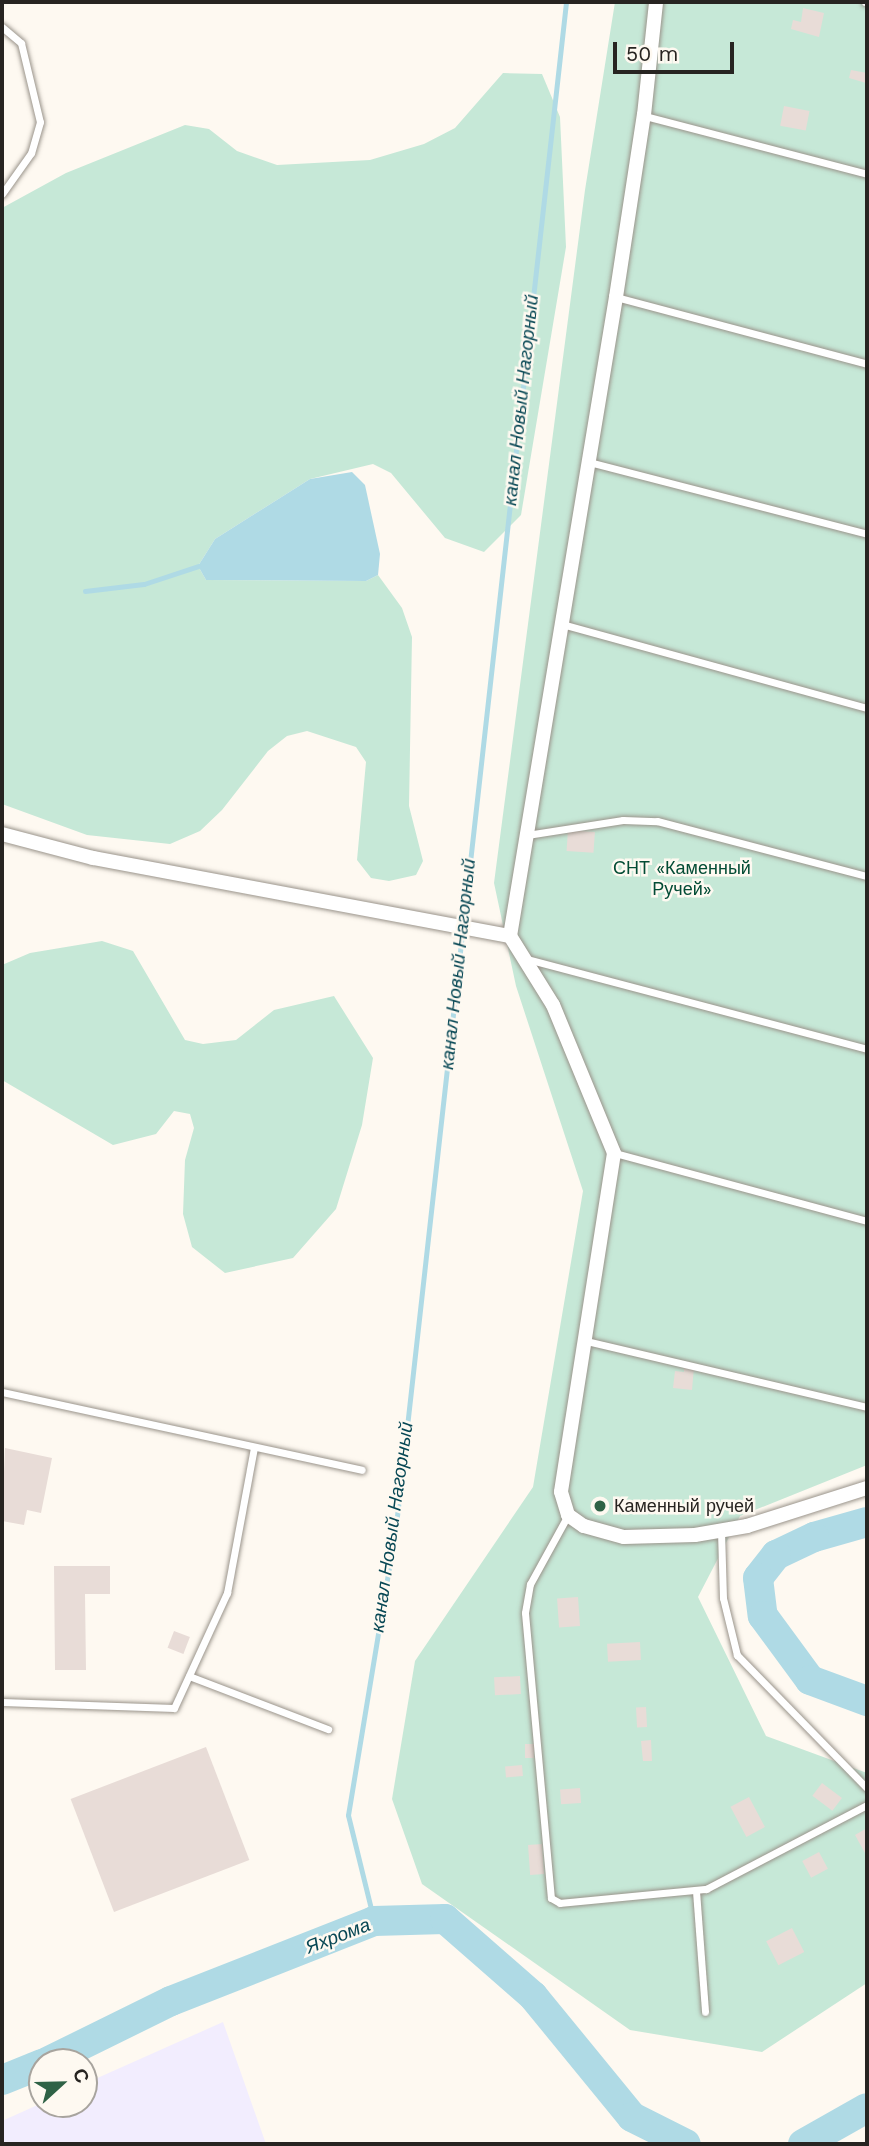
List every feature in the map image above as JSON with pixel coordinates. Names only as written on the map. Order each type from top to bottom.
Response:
[{"type":"street","points":[[510,936],[617,298],[645,116],[656,2]]},
{"type":"street","points":[[2,834],[93,859],[510,936],[527,959],[553,1005],[614,1153],[561,1492],[568,1515],[584,1527],[624,1537],[721,1531],[867,1488]]},
{"type":"lane","points":[[2,27],[21,43],[40,122],[31,153],[2,194]]},
{"type":"lane","points":[[645,116],[867,174]]},
{"type":"lane","points":[[617,298],[867,364]]},
{"type":"lane","points":[[589,462],[867,534]]},
{"type":"lane","points":[[562,624],[867,708]]},
{"type":"lane","points":[[527,835],[623,820],[657,821],[867,876]]},
{"type":"lane","points":[[527,959],[867,1049]]},
{"type":"lane","points":[[614,1153],[867,1221]]},
{"type":"lane","points":[[586,1341],[867,1407]]},
{"type":"lane","points":[[2,1392],[362,1469]]},
{"type":"lane","points":[[2,1702],[174,1708],[227,1593],[254,1447]]},
{"type":"lane","points":[[568,1515],[530,1584],[525,1613],[551,1898],[560,1903],[696,1891],[727,1882],[867,1805]]},
{"type":"lane","points":[[721,1531],[723,1598],[737,1655],[867,1788]]},
{"type":"lane","points":[[189,1676],[328,1729]]},
{"type":"lane","points":[[696,1891],[705,2012]]},
{"type":"shaded area","points":[[223,2022],[266,2144],[2,2144],[2,2121],[28,2109],[28,2118],[98,2118],[98,2078]]},
{"type":"green space","name":"СНТ «Каменный Ручей»","points":[[615,2],[867,2],[867,1465],[740,1516],[698,1597],[766,1736],[867,1773],[867,1983],[762,2052],[630,2030],[422,1884],[392,1799],[415,1661],[533,1487],[583,1191],[516,986],[494,883],[585,190]]},
{"type":"green space","points":[[503,73],[542,74],[560,117],[566,247],[521,515],[484,552],[445,538],[391,473],[373,464],[310,479],[215,539],[198,566],[206,580],[366,581],[378,575],[402,608],[412,637],[409,806],[423,861],[416,875],[389,881],[371,878],[357,860],[366,762],[356,747],[307,731],[287,736],[268,751],[222,810],[200,831],[170,844],[87,835],[2,804],[2,208],[66,173],[185,125],[209,129],[237,151],[277,165],[370,160],[424,144],[455,128]]},
{"type":"green space","points":[[102,941],[133,951],[185,1040],[203,1044],[236,1040],[274,1010],[334,996],[373,1058],[362,1125],[336,1209],[293,1258],[225,1273],[192,1247],[183,1214],[185,1160],[194,1128],[190,1114],[174,1111],[156,1134],[113,1145],[2,1080],[2,965],[30,953]]},
{"type":"water","points":[[352,472],[365,485],[380,554],[378,575],[366,581],[206,580],[198,566],[215,539],[310,479]]},
{"type":"building","points":[[803,8],[824,13],[819,37],[791,29],[793,20],[801,22]]},
{"type":"building","points":[[851,70],[867,73],[866,83],[849,78]]},
{"type":"building","points":[[784,106],[810,111],[806,131],[780,126]]},
{"type":"building","points":[[568,830],[595,832],[593,853],[567,851]]},
{"type":"building","points":[[684,1366],[694,1367],[692,1390],[673,1388],[675,1371],[684,1372]]},
{"type":"building","points":[[5,1448],[52,1458],[41,1513],[27,1510],[24,1525],[2,1521]]},
{"type":"building","points":[[54,1566],[110,1566],[110,1594],[85,1594],[86,1670],[55,1670]]},
{"type":"building","points":[[578,1597],[580,1626],[559,1627],[557,1598]]},
{"type":"building","points":[[174,1631],[190,1637],[183,1654],[168,1648]]},
{"type":"building","points":[[640,1642],[641,1660],[608,1662],[607,1644]]},
{"type":"building","points":[[520,1676],[521,1694],[495,1695],[494,1677]]},
{"type":"building","points":[[646,1707],[647,1727],[637,1727],[636,1708]]},
{"type":"building","points":[[651,1740],[652,1761],[643,1761],[641,1741]]},
{"type":"building","points":[[525,1744],[534,1744],[534,1758],[525,1758]]},
{"type":"building","points":[[206,1747],[249,1860],[114,1912],[71,1799]]},
{"type":"building","points":[[522,1765],[523,1776],[506,1777],[505,1766]]},
{"type":"building","points":[[822,1783],[842,1798],[832,1811],[812,1796]]},
{"type":"building","points":[[580,1788],[581,1803],[561,1804],[560,1789]]},
{"type":"building","points":[[749,1797],[765,1827],[746,1837],[730,1807]]},
{"type":"building","points":[[867,1828],[867,1852],[865,1853],[855,1835]]},
{"type":"building","points":[[542,1844],[544,1874],[530,1875],[528,1845]]},
{"type":"building","points":[[819,1852],[828,1869],[811,1878],[802,1861]]},
{"type":"building","points":[[792,1928],[804,1952],[778,1965],[766,1941]]},
{"type":"waterway","name":"канал Новый Нагорный","points":[[374,1921],[348,1815],[396,1525],[566,2]]},
{"type":"waterway","points":[[85,591],[144,584],[198,566]]},
{"type":"waterway","name":"Яхрома","points":[[867,1522],[814,1537],[776,1555],[758,1578],[763,1616],[810,1680],[867,1701]]},
{"type":"waterway","name":"Яхрома","points":[[75,2048],[171,2001],[374,1921],[445,1919],[533,1996],[632,2117],[686,2144]]},
{"type":"waterway","name":"Яхрома","points":[[2,2080],[28,2070]]},
{"type":"waterway","name":"Яхрома","points":[[803,2144],[867,2108]]},
{"type":"place","name":"Каменный ручей","points":[[600,1506]]}]
